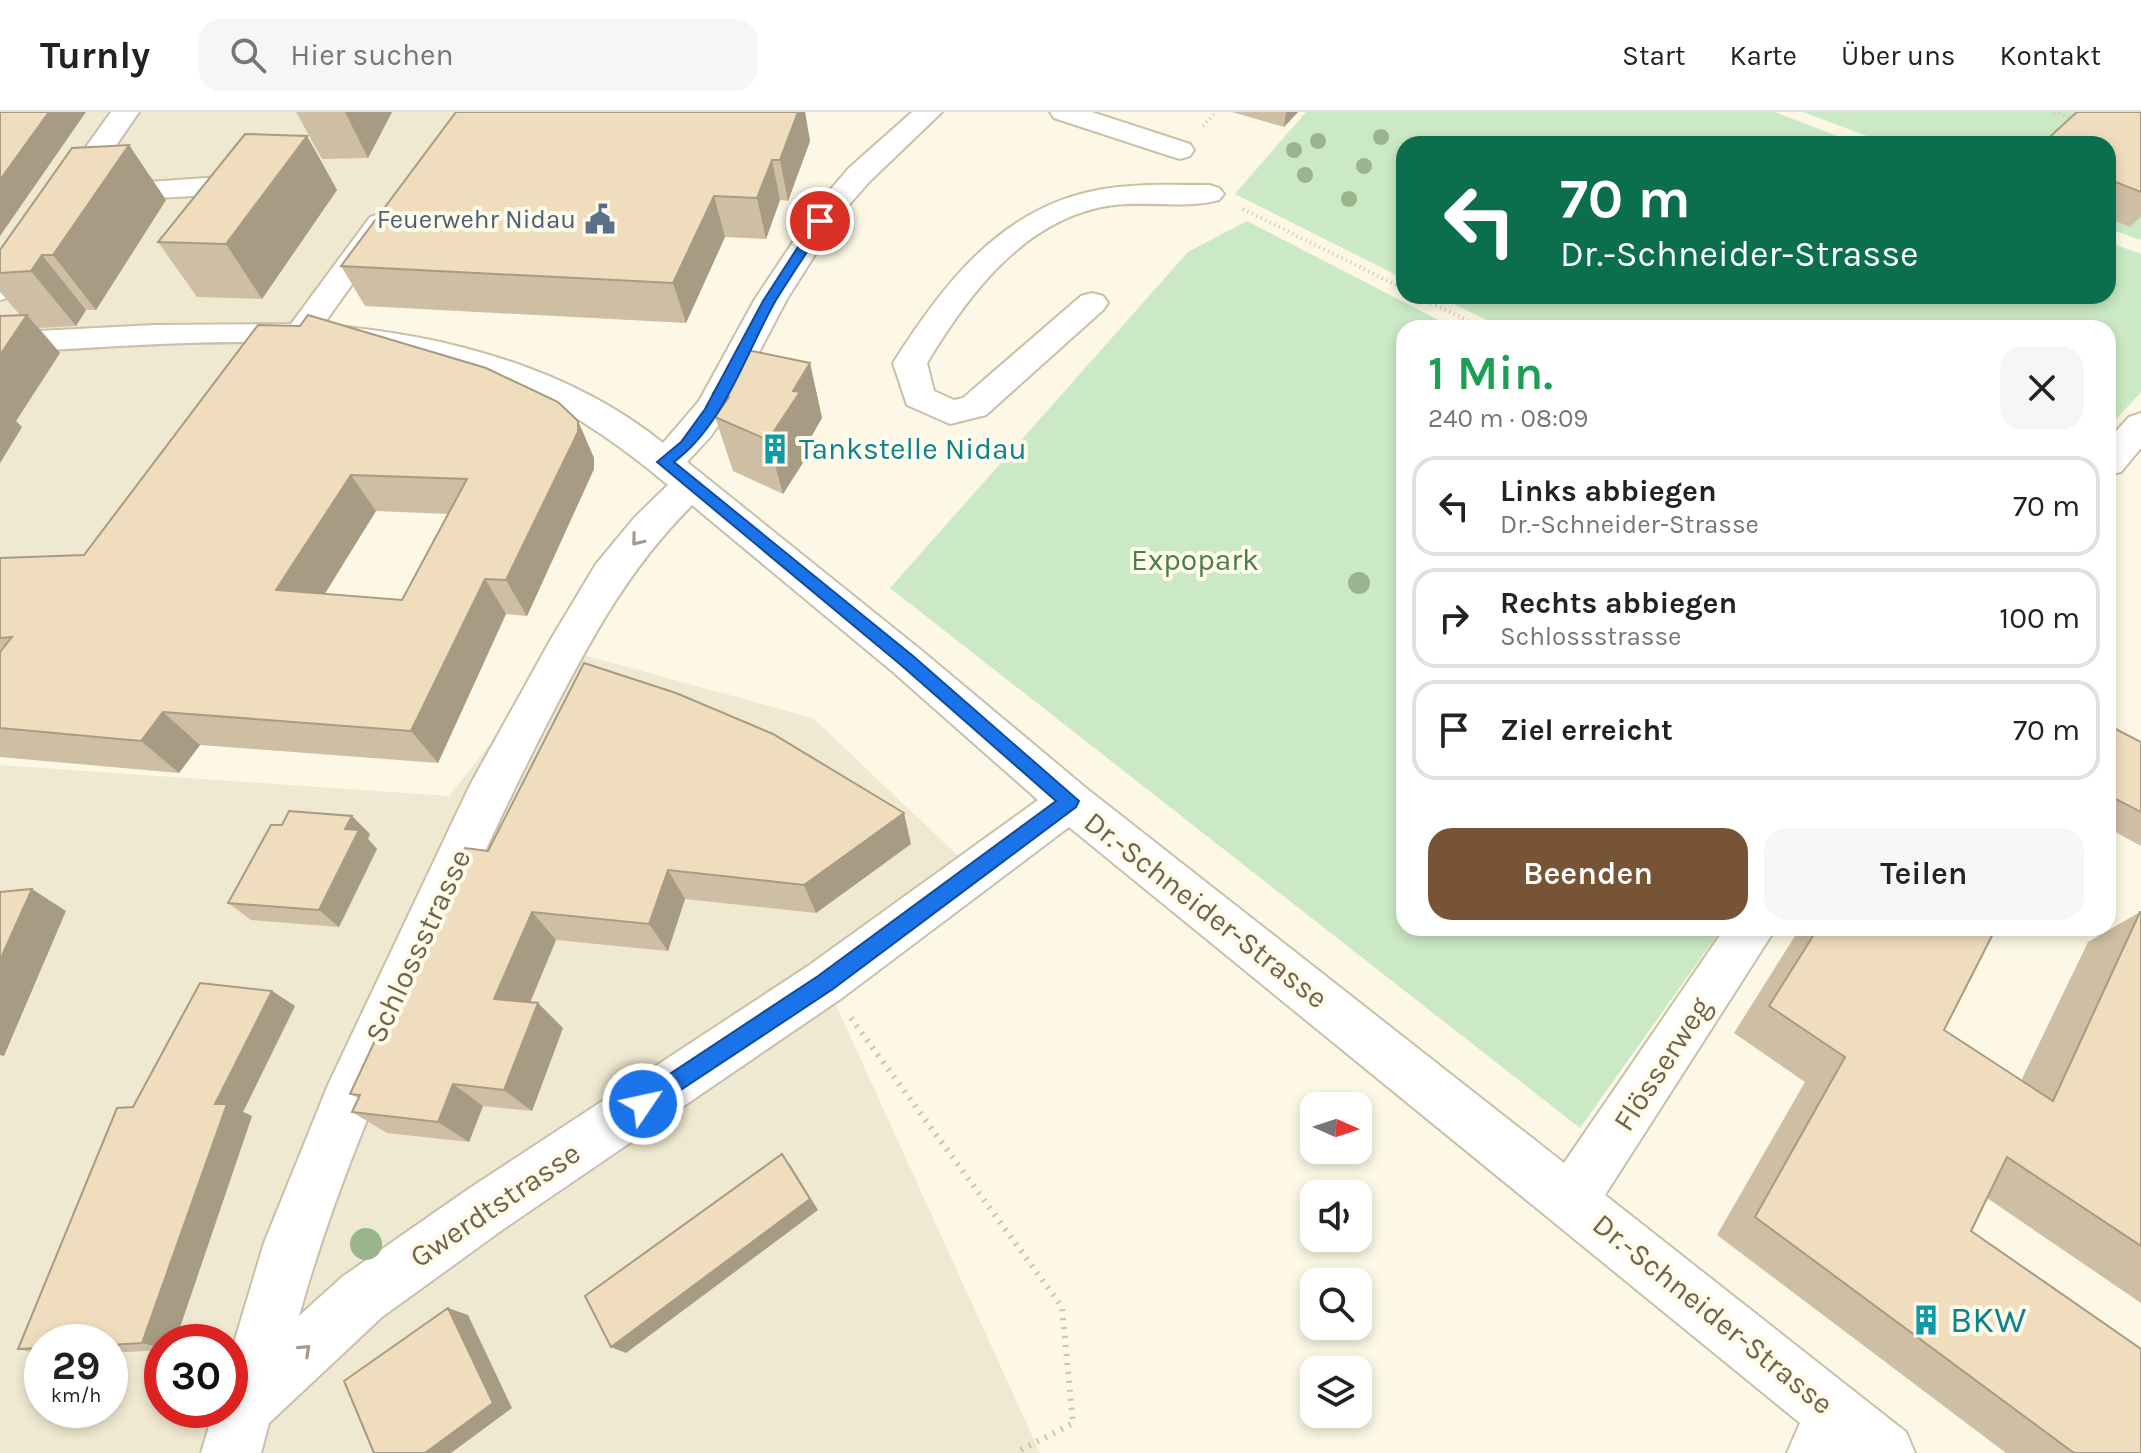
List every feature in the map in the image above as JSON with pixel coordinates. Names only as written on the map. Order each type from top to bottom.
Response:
[{"type":"street","points":[[0,290],[125,112]]},
{"type":"street","name":"Schlossstrasse","points":[[248,1400],[292,1243],[346,1103],[486,798],[565,650],[610,574],[648,527],[678,473],[686,446],[711,411],[769,301],[820,221],[841,195],[928,112]]},
{"type":"street","points":[[1064,112],[1180,150]]},
{"type":"street","points":[[68,193],[251,184]]},
{"type":"street","points":[[1092,303],[974,407],[950,412],[919,397],[910,363],[943,307],[995,250],[1064,208],[1118,196],[1209,194]]},
{"type":"street","points":[[300,334],[399,198]]},
{"type":"street","name":"Dr.-Schneider-Strasse","points":[[0,343],[154,335],[300,334],[385,340],[492,366],[542,386],[627,432],[907,661],[1070,801],[1571,1199],[1827,1434],[1885,1453]]},
{"type":"street","points":[[2116,454],[2141,425]]},
{"type":"street","name":"Gwerdtstrasse","points":[[248,1419],[362,1297],[486,1209],[825,982],[1070,801]]},
{"type":"street","name":"Flösserweg","points":[[1571,1199],[1747,936]]},
{"type":"path","points":[[2054,112],[2085,124]]},
{"type":"path","points":[[1209,194],[1396,285]]},
{"type":"path","points":[[1434,304],[1466,320]]},
{"type":"path","points":[[825,982],[1062,1307],[1073,1423],[1015,1453]]},
{"type":"shaded area","points":[[0,112],[462,112],[0,734]]},
{"type":"shaded area","points":[[565,650],[813,718],[973,870],[826,983],[1040,1453],[0,1453],[0,765],[449,796]]},
{"type":"green space","points":[[1306,112],[1775,112],[1837,136],[1396,136],[1396,275],[1235,194]]},
{"type":"green space","points":[[1803,112],[2141,112],[2141,238],[2116,231],[2116,136],[1867,136]]},
{"type":"green space","name":"Expopark","points":[[1247,221],[1396,298],[1396,304],[1408,304],[1439,320],[1396,320],[1396,936],[1716,936],[1580,1128],[890,588],[1188,252]]},
{"type":"green space","points":[[2116,245],[2141,254],[2141,392],[2116,419],[2116,320],[1486,320],[1454,304],[2116,304]]},
{"type":"building","points":[[0,112],[49,112],[0,180]]},
{"type":"building","name":"Feuerwehr Nidau","points":[[456,112],[798,112],[780,160],[772,160],[757,198],[714,196],[673,283],[341,266]]},
{"type":"building","points":[[2077,112],[2141,112],[2141,192],[2116,182],[2116,136],[2051,136]]},
{"type":"building","points":[[245,134],[307,136],[226,244],[158,242]]},
{"type":"building","points":[[129,145],[53,255],[42,255],[31,271],[0,273],[0,250],[72,148]]},
{"type":"building","points":[[27,315],[0,355],[0,316]]},
{"type":"building","points":[[308,315],[486,368],[558,402],[578,421],[578,432],[506,580],[485,579],[411,731],[163,712],[141,741],[0,728],[0,652],[12,637],[0,638],[0,558],[84,555],[258,325],[300,326]],"holes":[[[351,475],[467,479],[402,600],[276,590]]]},
{"type":"building","points":[[747,350],[810,363],[793,391],[800,392],[768,440],[715,417],[729,397],[713,393]]},
{"type":"building","points":[[584,663],[676,693],[773,734],[904,813],[804,885],[668,870],[649,924],[532,912],[494,999],[538,1003],[504,1090],[453,1084],[438,1122],[352,1112],[360,1095],[350,1094],[465,848],[488,851]]},
{"type":"building","points":[[2116,729],[2141,742],[2141,812],[2116,799]]},
{"type":"building","points":[[289,811],[352,816],[345,829],[359,830],[319,910],[228,903],[271,825],[282,825]]},
{"type":"building","points":[[32,889],[0,960],[0,892]]},
{"type":"building","points":[[2141,912],[2141,1246],[2007,1157],[1971,1231],[2141,1349],[2141,1453],[2074,1453],[1755,1217],[1845,1057],[1769,1006],[1813,936],[1992,936],[1944,1030],[2053,1101]]},
{"type":"building","points":[[200,983],[272,991],[215,1104],[227,1104],[149,1324],[144,1324],[142,1343],[128,1344],[128,1324],[28,1324],[117,1108],[133,1107]]},
{"type":"building","points":[[782,1154],[810,1199],[611,1347],[585,1296]]},
{"type":"building","points":[[448,1308],[493,1403],[425,1453],[374,1453],[344,1381]]},
{"type":"building","points":[[24,1334],[24,1349],[18,1349]]},
{"type":"place","name":"Feuerwehr Nidau","points":[[600,219]]},
{"type":"place","name":"Tankstelle Nidau","points":[[775,449]]},
{"type":"place","name":"BKW","points":[[1926,1320]]},
{"type":"route","points":[[643,1104],[825,982],[1070,801],[907,661],[664,462],[686,446],[711,411],[769,301],[820,221]]}]
